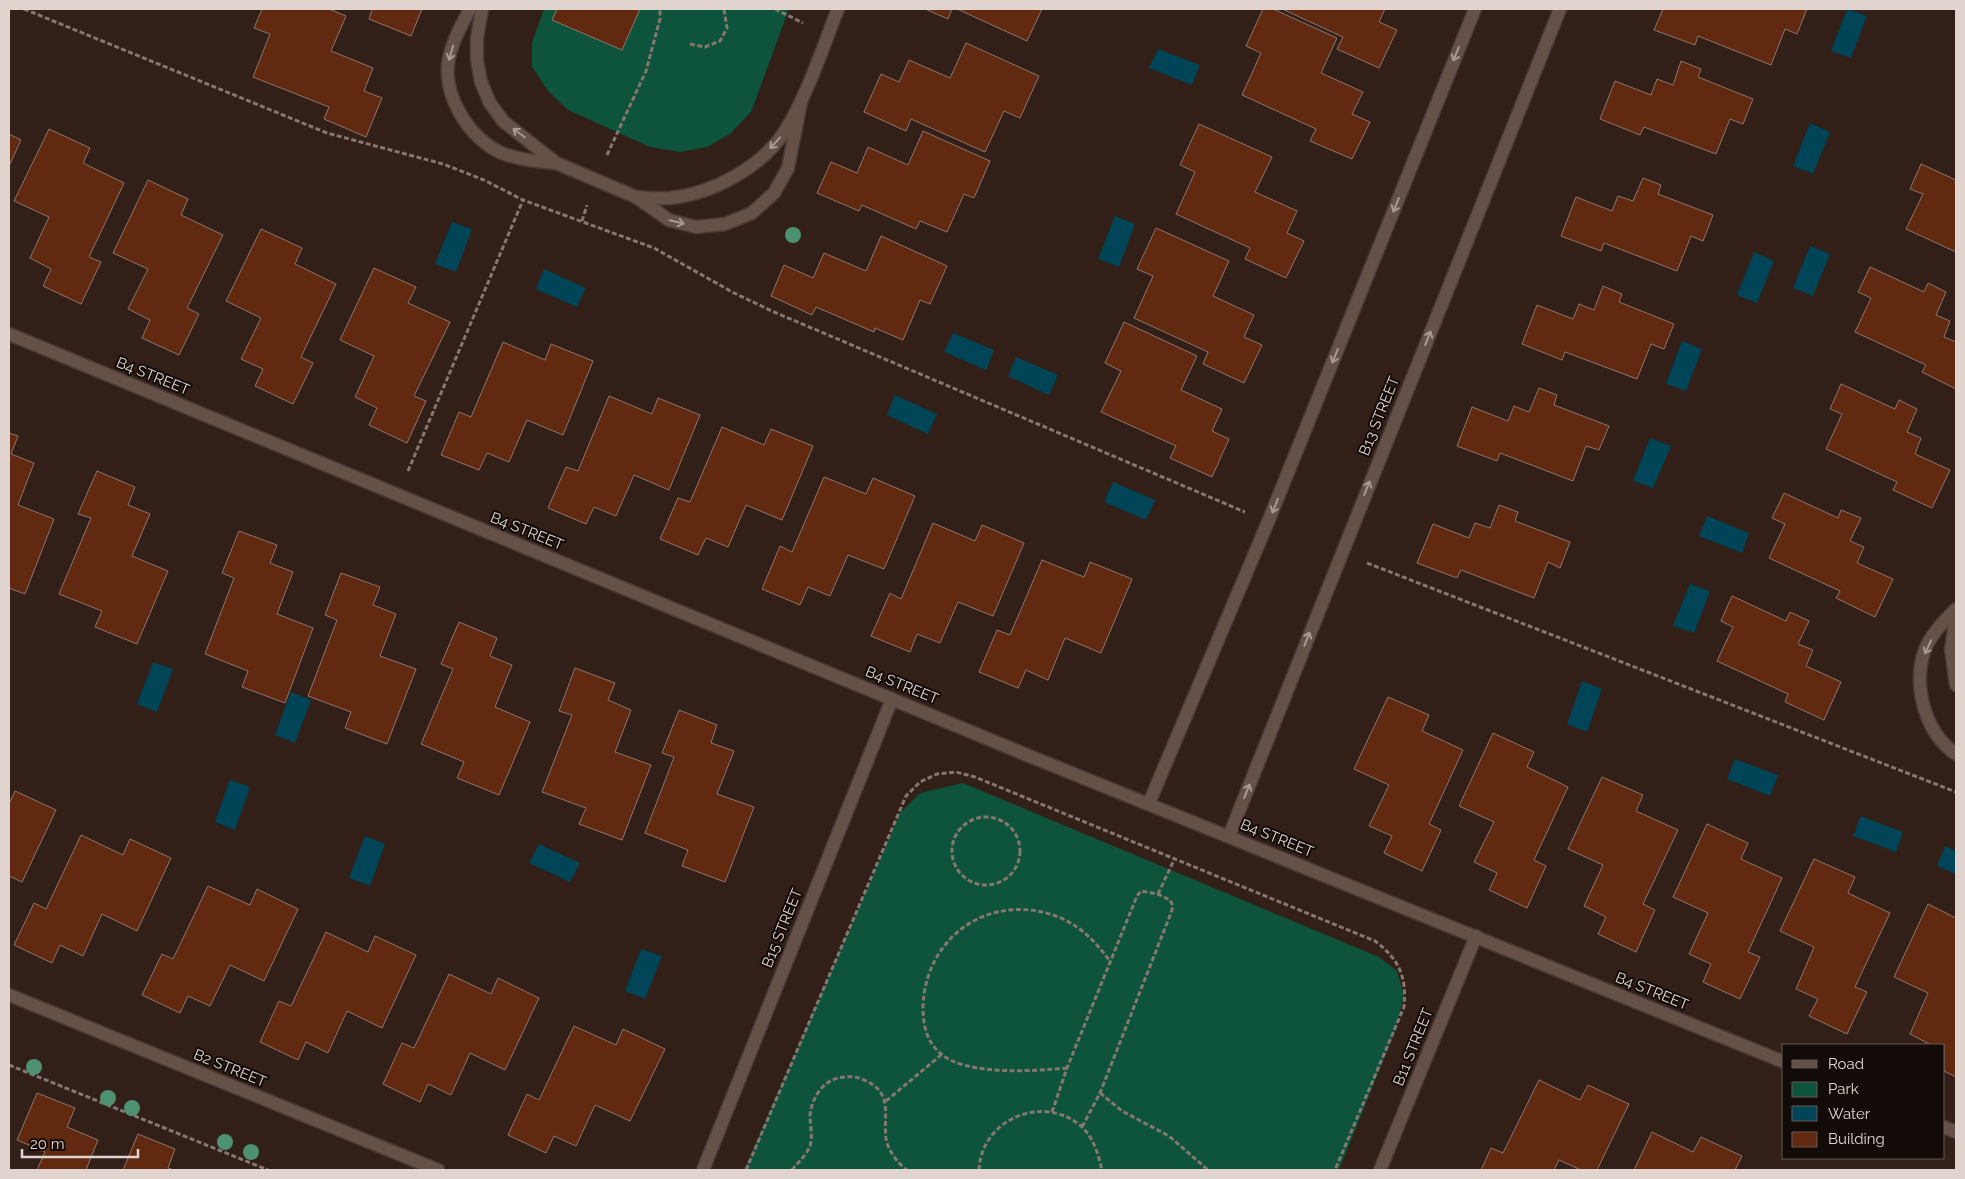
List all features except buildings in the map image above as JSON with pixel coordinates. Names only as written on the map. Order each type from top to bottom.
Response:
[{"type":"street","points":[[470,9],[458,32],[448,59],[450,88],[460,115],[478,138],[502,153],[531,161],[556,163]]},
{"type":"street","points":[[482,9],[477,38],[477,60],[481,82],[490,103],[503,121],[556,163],[636,198],[669,220],[696,227],[725,224],[752,213],[774,193],[788,168],[800,102]]},
{"type":"street","points":[[636,198],[670,198],[703,191],[734,177],[762,157],[784,132],[800,102],[838,9]]},
{"type":"street","points":[[1149,803],[1268,522],[1475,9]]},
{"type":"street","name":"B13 STREET","points":[[1229,836],[1560,9]]},
{"type":"street","name":"B4 STREET","points":[[9,334],[892,699],[1782,1061]]},
{"type":"street","points":[[1956,608],[1938,628],[1924,652],[1919,678],[1923,705],[1934,730],[1956,754]]},
{"type":"street","points":[[1956,615],[1951,650],[1956,685]]},
{"type":"street","name":"B15 STREET","points":[[703,1170],[892,699]]},
{"type":"street","name":"B11 STREET","points":[[1380,1170],[1476,936]]},
{"type":"street","name":"B2 STREET","points":[[9,995],[438,1170]]},
{"type":"path","points":[[24,9],[327,133],[443,164],[484,180],[523,200],[654,248],[734,293],[774,312],[1268,522]]},
{"type":"path","points":[[582,221],[595,181],[646,71],[660,19],[660,9]]},
{"type":"path","points":[[690,44],[705,47],[720,41],[726,28],[724,9]]},
{"type":"path","points":[[775,9],[792,18],[829,32]]},
{"type":"path","points":[[398,494],[523,200]]},
{"type":"path","points":[[1341,553],[1956,792]]},
{"type":"path","points":[[746,1170],[906,796],[920,782],[937,774],[956,772],[974,777],[1175,858],[1375,941],[1387,950],[1397,963],[1403,977],[1406,992],[1404,1007],[1335,1170]]},
{"type":"path","points":[[982,817],[999,820],[1013,830],[1020,845],[1018,861],[1010,876],[996,884],[981,885],[966,880],[956,868],[952,854],[955,834],[965,824],[982,817]]},
{"type":"path","points":[[1158,894],[1175,858]]},
{"type":"path","points":[[1052,1112],[1067,1068],[1137,896],[1141,891],[1158,894],[1170,900],[1173,906],[1100,1093],[1082,1127]]},
{"type":"path","points":[[1067,1068],[1034,1072],[1000,1071],[968,1067],[942,1055],[927,1038],[923,1016],[929,970],[940,950],[955,933],[974,919],[1018,909],[1040,912],[1061,918],[1080,929],[1096,943],[1110,960]]},
{"type":"path","points":[[886,1101],[942,1055]]},
{"type":"path","points":[[9,1065],[268,1170]]},
{"type":"path","points":[[792,1170],[804,1157],[811,1144],[810,1114],[821,1087],[830,1080],[845,1077],[860,1078],[870,1082],[879,1090],[886,1101],[886,1140],[893,1155],[907,1170]]},
{"type":"path","points":[[1100,1093],[1122,1111],[1169,1136],[1208,1170]]},
{"type":"path","points":[[979,1170],[980,1158],[990,1136],[1007,1121],[1028,1112],[1052,1112],[1068,1118],[1082,1127],[1096,1147],[1102,1170]]},
{"type":"green space","points":[[544,9],[789,9],[751,112],[730,134],[707,147],[680,152],[650,147],[568,110],[548,91],[532,67],[532,42]]},
{"type":"green space","points":[[963,783],[1379,957],[1397,971],[1404,995],[1396,1029],[1339,1170],[744,1170],[900,813],[920,793]]},
{"type":"water","points":[[1847,9],[1867,16],[1851,58],[1831,51]]},
{"type":"water","points":[[1158,49],[1200,65],[1192,85],[1149,68]]},
{"type":"water","points":[[1810,123],[1830,132],[1813,174],[1793,166]]},
{"type":"water","points":[[1115,216],[1135,224],[1119,267],[1098,259]]},
{"type":"water","points":[[452,222],[472,229],[456,272],[435,264]]},
{"type":"water","points":[[1810,246],[1830,254],[1813,296],[1793,288]]},
{"type":"water","points":[[1754,252],[1774,261],[1757,303],[1737,295]]},
{"type":"water","points":[[544,269],[586,288],[577,307],[536,289]]},
{"type":"water","points":[[953,333],[994,350],[986,370],[944,352]]},
{"type":"water","points":[[1682,341],[1702,349],[1686,391],[1666,384]]},
{"type":"water","points":[[1016,357],[1058,375],[1049,395],[1008,376]]},
{"type":"water","points":[[895,395],[937,414],[928,434],[887,415]]},
{"type":"water","points":[[1650,438],[1671,446],[1653,488],[1633,481]]},
{"type":"water","points":[[1113,482],[1155,500],[1146,520],[1104,502]]},
{"type":"water","points":[[1707,516],[1749,533],[1742,553],[1699,536]]},
{"type":"water","points":[[1690,584],[1710,591],[1694,633],[1673,626]]},
{"type":"water","points":[[153,662],[173,669],[157,712],[137,704]]},
{"type":"water","points":[[1582,681],[1602,689],[1587,732],[1567,724]]},
{"type":"water","points":[[291,692],[311,700],[295,743],[275,735]]},
{"type":"water","points":[[1735,759],[1778,775],[1770,796],[1727,779]]},
{"type":"water","points":[[230,780],[250,787],[235,830],[215,822]]},
{"type":"water","points":[[1861,816],[1903,832],[1896,852],[1853,836]]},
{"type":"water","points":[[365,836],[385,844],[370,886],[349,878]]},
{"type":"water","points":[[539,844],[580,863],[570,882],[529,863]]},
{"type":"water","points":[[1945,846],[1956,851],[1956,874],[1937,866]]},
{"type":"water","points":[[641,949],[662,956],[645,999],[625,991]]}]
